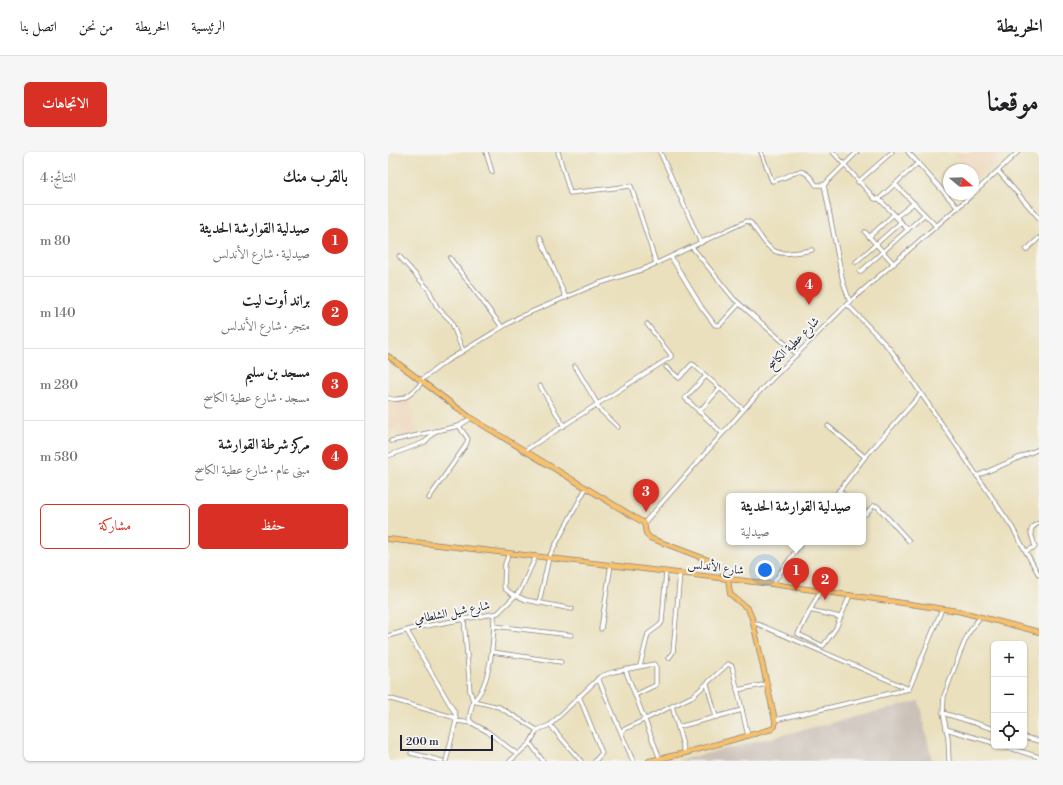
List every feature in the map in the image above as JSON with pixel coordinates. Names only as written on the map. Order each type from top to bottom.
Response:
[{"type":"main road","points":[[388,356],[471,418],[644,523],[646,534],[650,538],[708,560],[716,565],[728,578],[730,594],[748,609],[753,622],[775,720],[775,726],[772,729],[748,736],[649,761]]},
{"type":"main road","name":"شارع الأندلس","points":[[388,540],[611,564],[850,595],[942,609],[1039,632]]},
{"type":"street","points":[[486,152],[492,172]]},
{"type":"street","points":[[558,152],[570,193],[631,186],[656,263]]},
{"type":"street","points":[[660,152],[701,243]]},
{"type":"street","points":[[761,152],[772,181],[805,172],[810,175],[816,185],[824,185],[843,164],[857,152]]},
{"type":"street","points":[[833,152],[858,182],[875,199],[879,199],[908,230]]},
{"type":"street","points":[[858,182],[892,152]]},
{"type":"street","points":[[908,152],[958,208]]},
{"type":"street","name":"شارع عطية الكاسح","points":[[979,188],[1018,152]]},
{"type":"street","points":[[879,199],[918,163]]},
{"type":"street","points":[[998,171],[1039,218]]},
{"type":"street","points":[[895,184],[936,226]]},
{"type":"street","points":[[824,185],[848,303],[890,348],[1012,527],[1039,575]]},
{"type":"street","name":"شارع عطية الكاسح","points":[[644,523],[743,409],[797,354],[848,303],[967,200]]},
{"type":"street","points":[[869,237],[895,215],[914,203]]},
{"type":"street","points":[[860,272],[884,253],[924,215]]},
{"type":"street","points":[[388,398],[395,399],[408,397],[421,382],[463,351],[519,317],[597,284],[644,269],[747,221],[751,223],[769,248],[777,253],[812,250]]},
{"type":"street","points":[[856,262],[901,222]]},
{"type":"street","points":[[865,232],[894,264]]},
{"type":"street","points":[[540,236],[566,298]]},
{"type":"street","points":[[1026,250],[1039,238]]},
{"type":"street","points":[[692,247],[739,304],[797,354]]},
{"type":"street","points":[[399,256],[429,290],[437,307],[451,321],[463,351]]},
{"type":"street","points":[[671,256],[702,308],[715,325],[720,325],[739,304]]},
{"type":"street","points":[[450,258],[502,327]]},
{"type":"street","points":[[524,451],[671,357],[647,324]]},
{"type":"street","points":[[666,367],[679,378],[692,364],[743,409]]},
{"type":"street","points":[[575,366],[597,405],[618,427]]},
{"type":"street","points":[[706,376],[685,396],[686,399],[722,433]]},
{"type":"street","points":[[540,386],[564,426]]},
{"type":"street","points":[[699,412],[720,388]]},
{"type":"street","points":[[837,493],[865,457],[922,394]]},
{"type":"street","points":[[392,441],[460,426],[471,418]]},
{"type":"street","points":[[429,498],[466,445],[468,439],[460,426]]},
{"type":"street","points":[[828,426],[865,457]]},
{"type":"street","points":[[388,456],[425,442],[436,431]]},
{"type":"street","points":[[977,476],[1039,449]]},
{"type":"street","points":[[539,603],[549,557],[586,488]]},
{"type":"street","points":[[839,490],[842,493]]},
{"type":"street","points":[[866,514],[873,506],[877,506],[909,541]]},
{"type":"street","points":[[1026,551],[1035,547],[1031,530],[1032,527],[1039,523]]},
{"type":"street","points":[[772,584],[800,545]]},
{"type":"street","points":[[509,552],[505,564],[505,589],[522,599],[572,608]]},
{"type":"street","name":"شارع شيل الشلطامي","points":[[388,636],[498,613],[524,585],[536,556]]},
{"type":"street","points":[[601,629],[611,564]]},
{"type":"street","points":[[640,666],[648,634],[662,622],[666,571]]},
{"type":"street","points":[[669,658],[673,652],[680,573]]},
{"type":"street","points":[[820,591],[798,635],[824,646],[840,618],[850,595]]},
{"type":"street","points":[[909,689],[942,609]]},
{"type":"street","points":[[810,610],[840,618]]},
{"type":"street","points":[[473,700],[479,696],[492,652],[494,615]]},
{"type":"street","points":[[949,761],[943,713],[944,696],[968,634],[980,617]]},
{"type":"street","points":[[464,620],[470,690],[473,700],[470,719],[472,723]]},
{"type":"street","points":[[753,622],[909,689]]},
{"type":"street","points":[[494,626],[571,635]]},
{"type":"street","points":[[407,631],[456,720],[446,761]]},
{"type":"street","points":[[492,652],[561,662]]},
{"type":"street","points":[[621,731],[693,696],[728,664],[730,664],[748,736]]},
{"type":"street","points":[[510,761],[530,743],[537,730],[550,725],[598,678],[605,674],[625,669],[655,665],[656,684],[635,695]]},
{"type":"street","points":[[625,669],[660,758]]},
{"type":"street","points":[[598,678],[633,761]]},
{"type":"street","points":[[707,684],[716,717]]},
{"type":"street","points":[[737,690],[767,684]]},
{"type":"street","points":[[775,720],[909,689]]},
{"type":"street","points":[[579,696],[602,753],[595,761]]},
{"type":"street","points":[[388,698],[456,720],[472,723],[488,732],[517,754]]},
{"type":"street","points":[[473,700],[499,707],[537,730]]},
{"type":"street","points":[[672,706],[685,753]]},
{"type":"street","points":[[678,728],[742,710]]},
{"type":"street","points":[[943,713],[991,727]]},
{"type":"street","points":[[550,725],[581,761]]},
{"type":"street","points":[[946,730],[991,742]]},
{"type":"street","points":[[1027,738],[1039,742]]},
{"type":"street","points":[[530,743],[543,761]]},
{"type":"street","points":[[1014,749],[1039,757]]},
{"type":"street","points":[[411,753],[442,761]]},
{"type":"shaded area","points":[[958,152],[1006,152],[979,176],[979,164],[963,164],[955,155]]},
{"type":"shaded area","points":[[410,400],[416,433],[398,437],[397,432],[388,432],[388,403]]},
{"type":"shaded area","points":[[919,701],[932,761],[677,761]]},
{"type":"place","name":"مركز شرطة القوارشة","points":[[809,305]]},
{"type":"place","name":"مسجد بن سليم","points":[[646,512]]},
{"type":"place","name":"صيدلية القوارشة الحديثة","points":[[796,591]]},
{"type":"place","name":"براند أوت ليت","points":[[825,600]]}]
